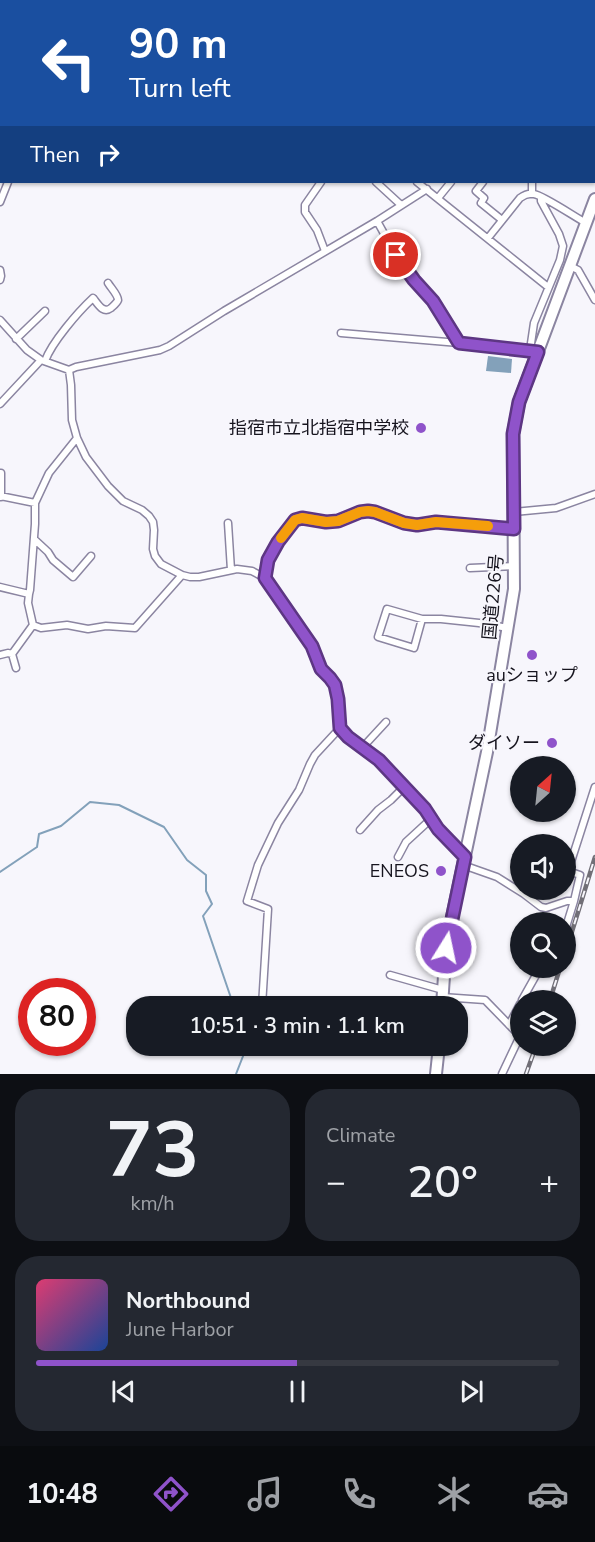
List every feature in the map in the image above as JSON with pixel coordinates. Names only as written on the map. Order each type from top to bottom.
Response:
[{"type":"highway","name":"国道226号","points":[[442,996],[448,936],[487,752],[514,589],[513,434],[519,402],[534,351],[595,199]]},
{"type":"highway","points":[[436,1074],[438,1056]]},
{"type":"street","points":[[0,202],[8,183]]},
{"type":"street","points":[[320,183],[305,205],[305,212],[317,230],[325,251]]},
{"type":"street","points":[[377,183],[401,205]]},
{"type":"street","points":[[420,183],[548,287]]},
{"type":"street","points":[[438,198],[451,183]]},
{"type":"street","points":[[482,183],[476,191],[484,198],[481,202],[502,220]]},
{"type":"street","points":[[532,183],[532,194]]},
{"type":"street","points":[[0,320],[27,350],[43,361],[69,370],[160,350],[427,189]]},
{"type":"street","points":[[488,238],[524,195],[532,194],[541,198],[586,224]]},
{"type":"street","points":[[342,333],[534,351],[534,322],[560,260],[563,246],[541,198]]},
{"type":"street","points":[[377,221],[396,255],[433,301],[459,343]]},
{"type":"street","points":[[570,266],[578,270],[595,300]]},
{"type":"street","points":[[0,270],[0,280]]},
{"type":"street","points":[[0,404],[43,361],[79,312],[93,298],[103,310],[109,310],[117,303],[117,296],[108,283]]},
{"type":"street","points":[[16,339],[45,311]]},
{"type":"street","points":[[69,370],[70,411],[73,427],[86,457],[108,486],[123,501],[150,516],[154,530],[153,549],[161,564],[182,575],[199,577],[237,569],[252,571],[265,578],[312,646],[321,669],[335,685],[340,728],[348,737],[372,754],[425,809],[464,861],[497,877],[541,907],[546,908],[574,901]]},
{"type":"street","points":[[12,654],[33,625],[28,594],[35,503],[49,472],[77,438]]},
{"type":"street","points":[[1,473],[0,496],[35,503]]},
{"type":"street","points":[[514,512],[556,508],[595,494]]},
{"type":"street","points":[[265,578],[268,560],[278,542],[295,520],[302,518],[326,522],[338,521],[368,511],[417,525],[436,522],[514,529]]},
{"type":"street","points":[[228,523],[231,570]]},
{"type":"street","points":[[34,539],[73,577],[91,556]]},
{"type":"street","points":[[470,568],[515,566]]},
{"type":"street","points":[[33,625],[41,628],[67,625],[88,629],[106,626],[135,628],[182,575]]},
{"type":"street","points":[[0,587],[28,594]]},
{"type":"street","points":[[422,620],[414,648],[378,637],[387,609],[422,620],[470,622],[508,628]]},
{"type":"street","points":[[0,655],[12,654]]},
{"type":"street","points":[[12,654],[16,668]]},
{"type":"street","points":[[362,748],[386,722]]},
{"type":"street","points":[[263,996],[268,909],[247,901],[251,883],[278,823],[299,790],[315,755],[340,728]]},
{"type":"street","points":[[360,831],[378,810],[404,787]]},
{"type":"street","points":[[571,912],[580,875],[568,871],[595,787]]},
{"type":"street","points":[[398,857],[406,842],[431,819]]},
{"type":"street","points":[[390,975],[437,996]]},
{"type":"street","points":[[468,999],[484,1000],[520,1036],[502,1074]]},
{"type":"water","points":[[488,356],[512,359],[511,373],[486,371]]},
{"type":"waterway","points":[[0,872],[37,847],[39,834],[61,826],[90,802],[119,805],[164,827],[187,860],[206,875],[206,891],[212,904],[203,916],[230,996]]},
{"type":"waterway","points":[[236,1074],[243,1056]]},
{"type":"railway","points":[[576,919],[595,857]]},
{"type":"railway","points":[[553,990],[557,978]]},
{"type":"railway","points":[[526,1074],[532,1056]]},
{"type":"slow traffic","points":[[281,538],[295,520],[302,518],[326,522],[338,521],[368,511],[417,525],[436,522],[488,526]]},
{"type":"place","name":"指宿市立北指宿中学校","points":[[421,428]]},
{"type":"place","name":"auショップ","points":[[532,655]]},
{"type":"place","name":"ダイソー","points":[[552,743]]},
{"type":"place","name":"ENEOS","points":[[441,871]]},
{"type":"route","points":[[396,255],[433,301],[459,343],[538,352],[519,402],[513,434],[514,529],[436,522],[417,525],[368,511],[338,521],[326,522],[302,518],[295,520],[278,542],[268,560],[265,578],[312,646],[321,669],[335,685],[340,728],[348,737],[379,760],[425,809],[438,829],[465,857],[446,948]]}]
